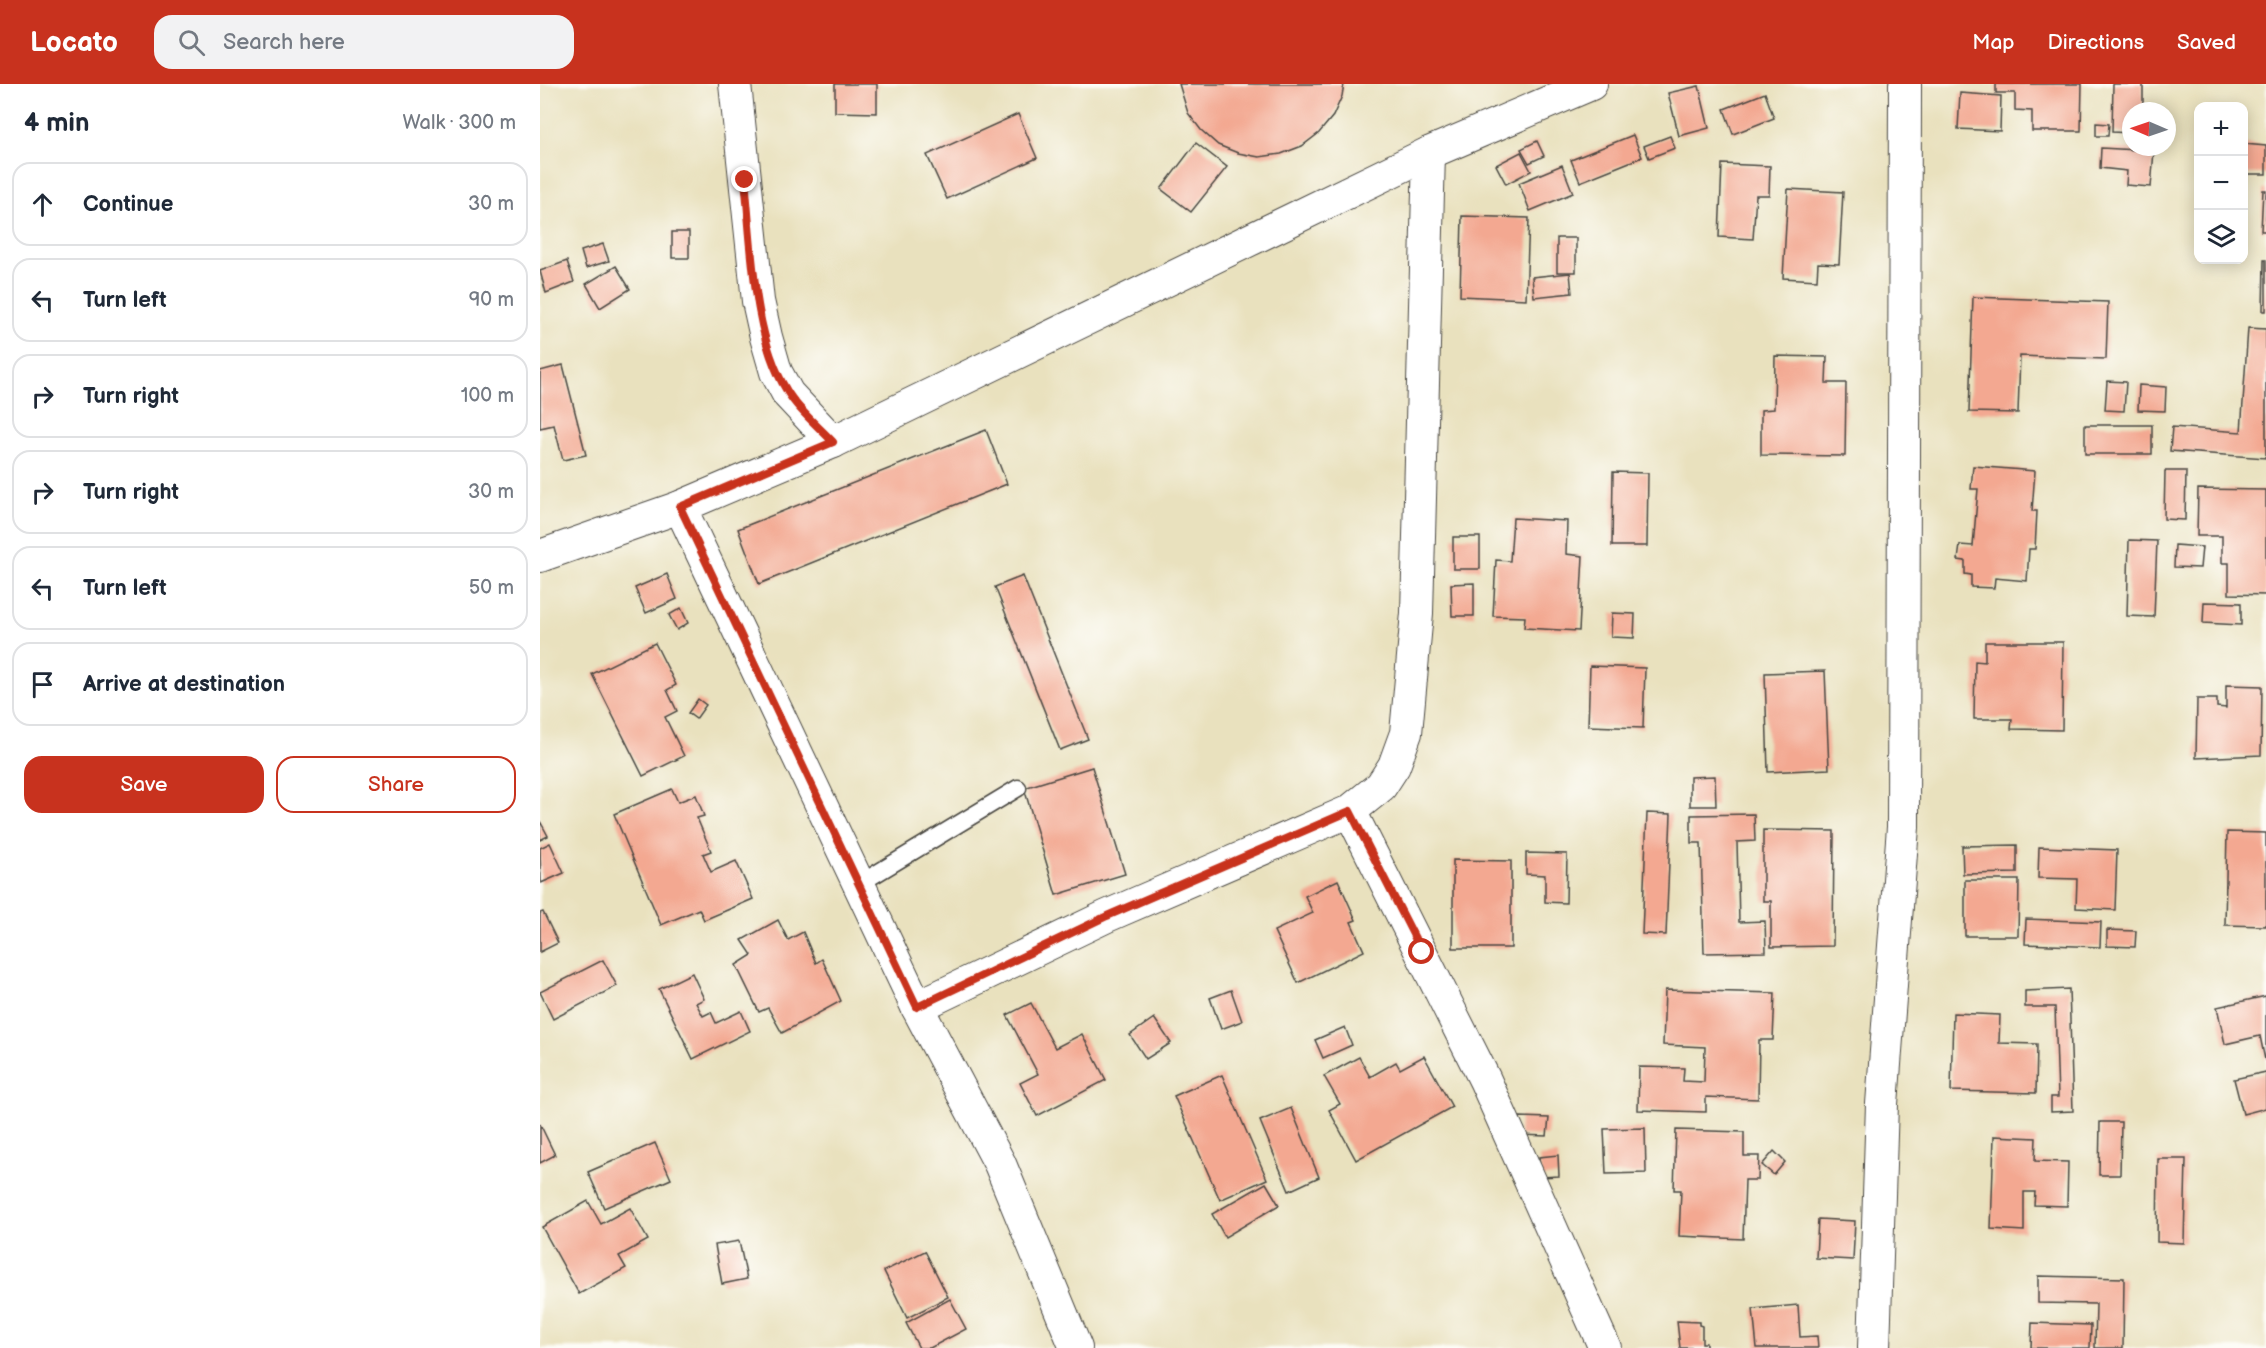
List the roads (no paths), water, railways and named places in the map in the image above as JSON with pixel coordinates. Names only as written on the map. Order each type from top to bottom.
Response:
[{"type":"street","points":[[735,84],[758,301],[766,337],[776,372],[788,394],[833,442]]},
{"type":"street","points":[[540,556],[680,507],[833,442],[1429,153],[1591,84]]},
{"type":"street","points":[[1874,1348],[1882,1104],[1903,827],[1905,84]]},
{"type":"street","points":[[917,1007],[1107,916],[1350,811],[1381,786],[1394,766],[1406,733],[1417,613],[1429,153]]},
{"type":"street","points":[[680,507],[917,1007],[1000,1164],[1076,1348]]},
{"type":"street","points":[[1350,811],[1485,1080],[1605,1348]]},
{"type":"lane","points":[[859,884],[1018,788]]}]
